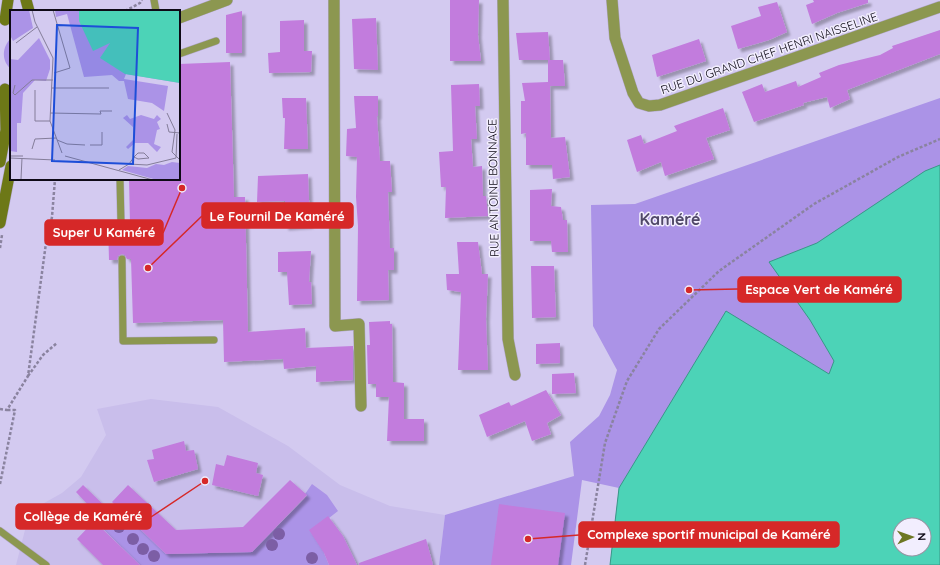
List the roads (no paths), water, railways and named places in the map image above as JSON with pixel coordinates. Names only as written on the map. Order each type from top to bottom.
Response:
[{"type":"main road","points":[[5,20],[8,0]]},
{"type":"main road","points":[[26,0],[29,10]]},
{"type":"main road","points":[[0,162],[6,130],[5,88]]},
{"type":"main road","points":[[0,223],[10,171]]},
{"type":"street","points":[[180,18],[227,0]]},
{"type":"street","points":[[334,0],[334,326],[359,324],[361,406]]},
{"type":"street","name":"RUE ANTOINE BONNACE","points":[[503,0],[508,338],[515,375]]},
{"type":"street","name":"RUE DU GRAND CHEF HENRI NAISSELINE","points":[[612,0],[615,38],[633,93],[639,103],[649,106],[660,105],[940,7]]},
{"type":"lane","points":[[154,0],[156,10]]},
{"type":"lane","points":[[180,54],[216,41]]},
{"type":"lane","points":[[120,180],[121,224]]},
{"type":"lane","points":[[122,259],[123,341],[214,340]]},
{"type":"lane","points":[[0,532],[46,565]]},
{"type":"place","name":"Super U Kaméré","points":[[182,188]]},
{"type":"place","name":"Le Fournil De Kaméré","points":[[148,268]]},
{"type":"place","name":"Espace Vert de Kaméré","points":[[689,290]]},
{"type":"place","name":"Collège de Kaméré","points":[[205,481]]},
{"type":"place","name":"Complexe sportif municipal de Kaméré","points":[[528,539]]},
{"type":"district","name":"Kaméré","points":[[670,219]]}]
